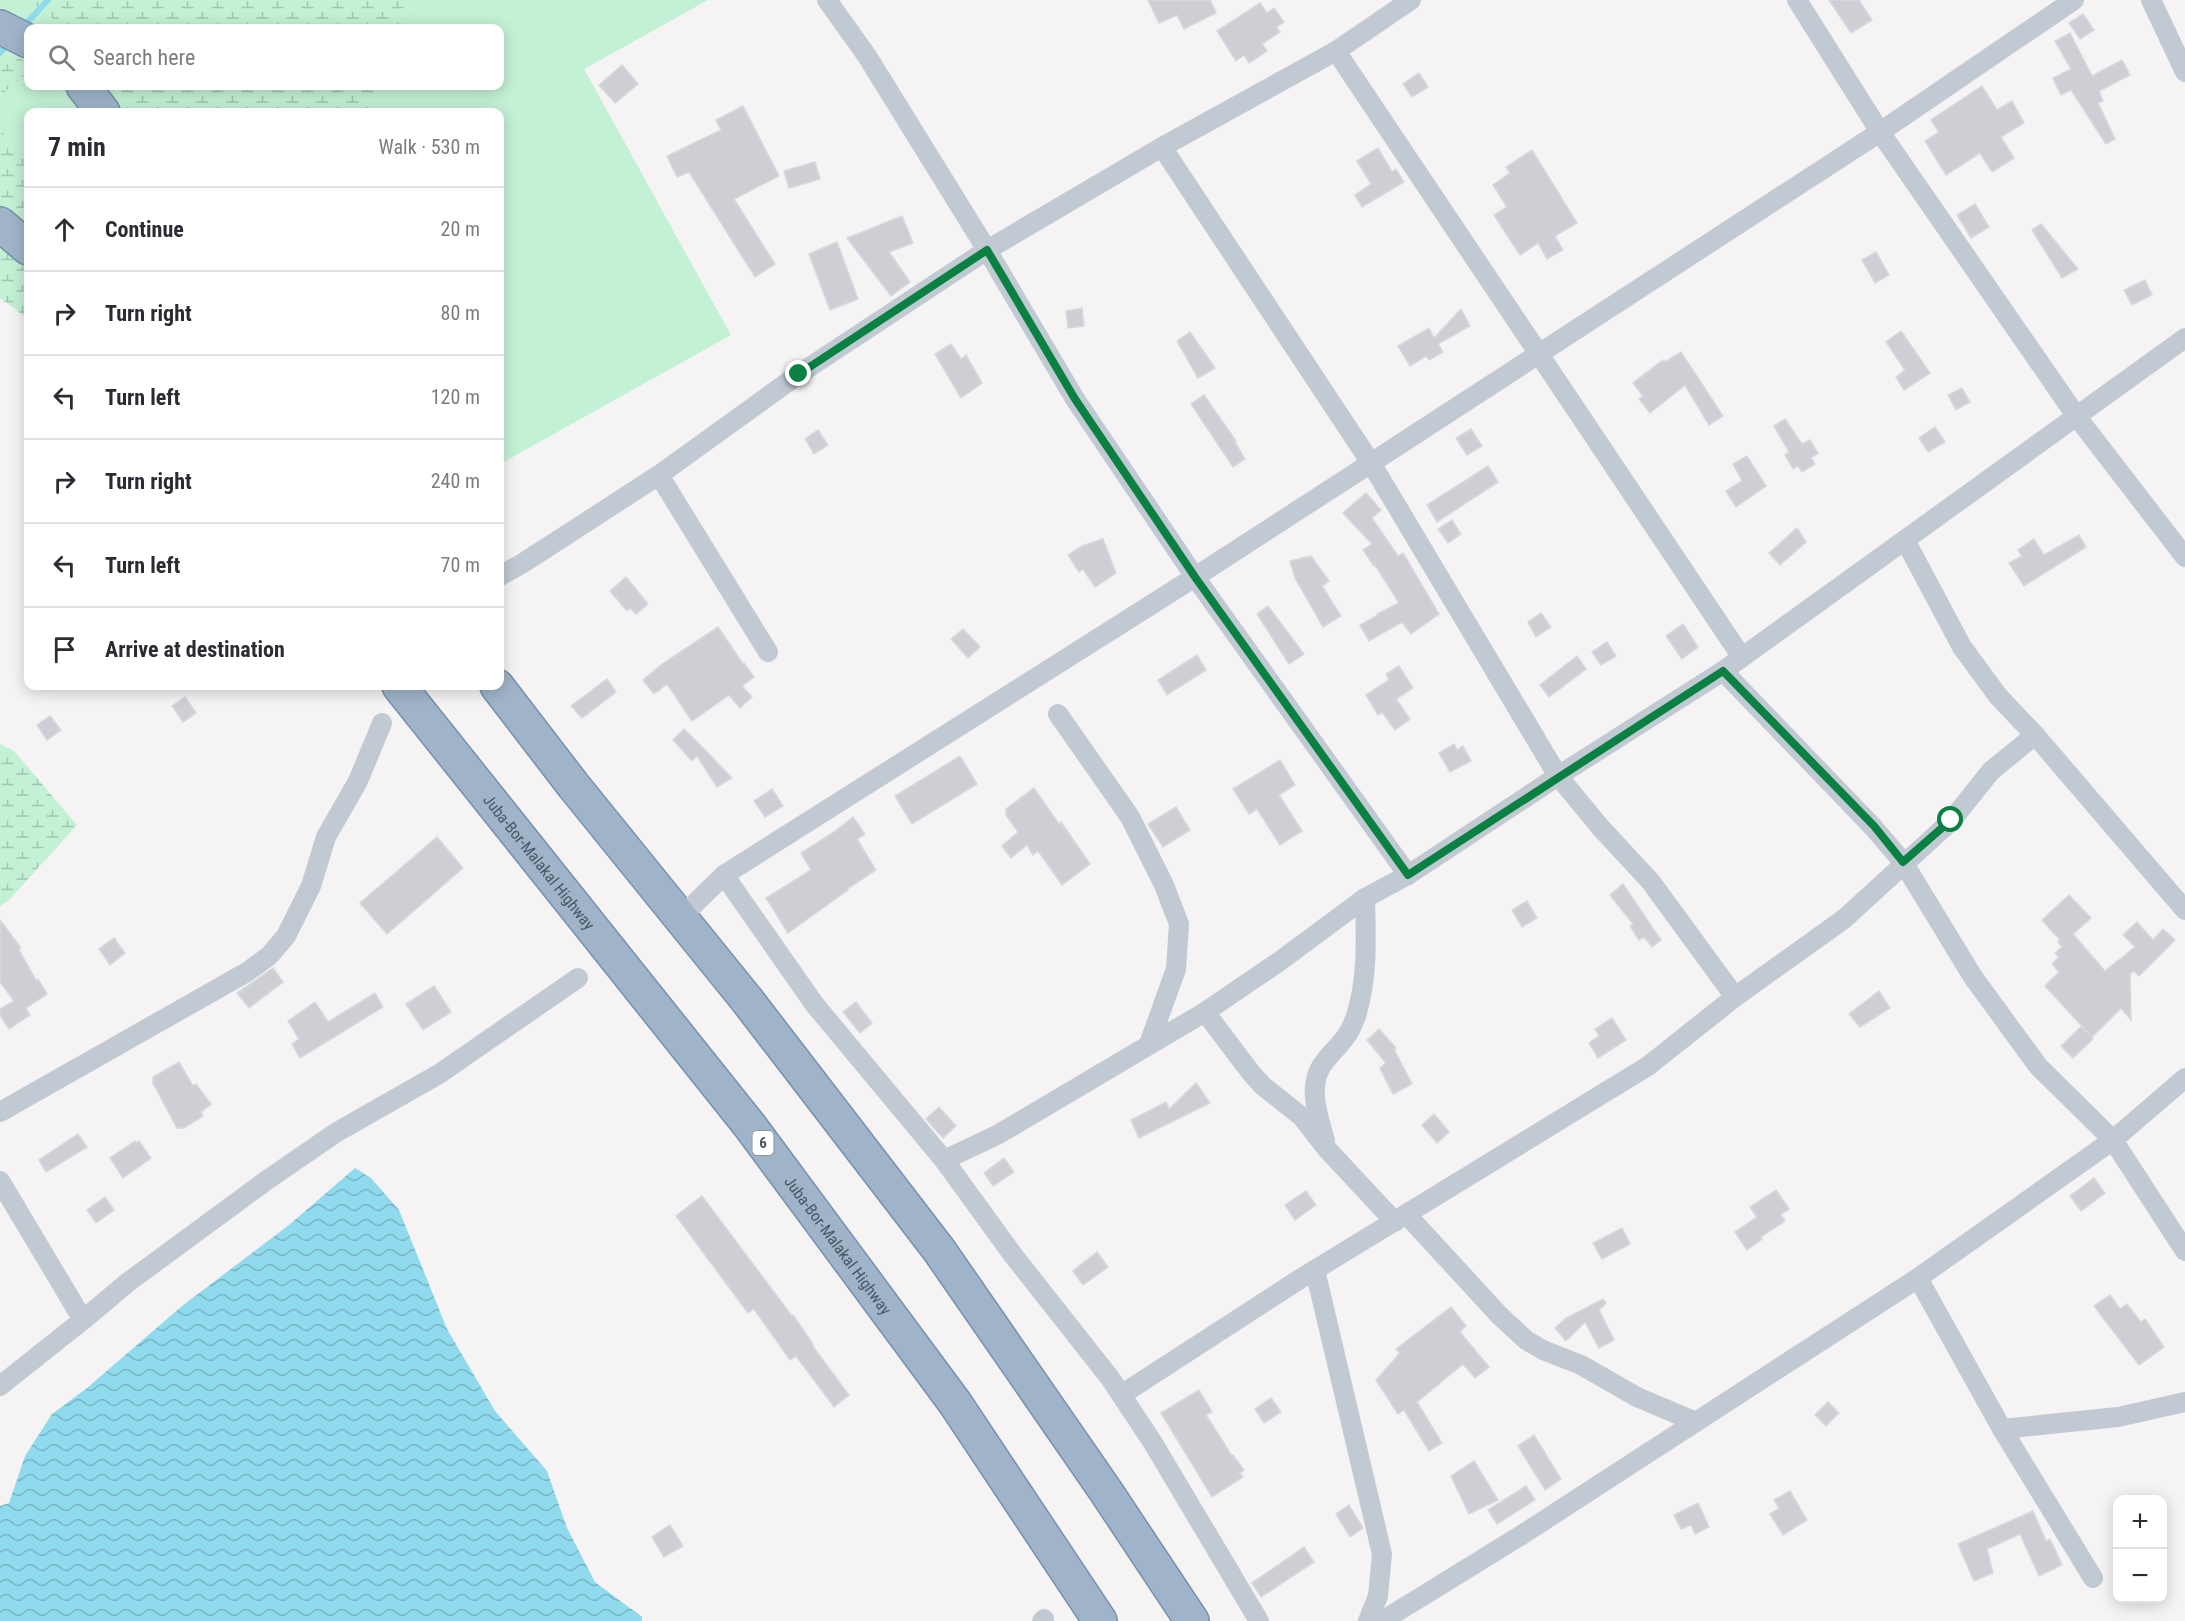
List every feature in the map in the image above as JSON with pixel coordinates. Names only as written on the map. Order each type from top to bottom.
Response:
[{"type":"highway","points":[[0,27],[24,39]]},
{"type":"highway","points":[[86,90],[100,108]]},
{"type":"highway","points":[[0,224],[24,245]]},
{"type":"highway","name":"Juba-Bor-Malakal Highway","points":[[402,690],[750,1126],[955,1404],[1100,1621]]},
{"type":"highway","points":[[500,690],[573,785],[681,917],[939,1250],[1105,1490],[1191,1621]]},
{"type":"street","points":[[827,0],[867,56],[987,250],[1075,399],[1195,577],[1408,875]]},
{"type":"street","points":[[504,574],[659,475],[799,374],[987,250],[1162,147],[1336,51],[1411,0]]},
{"type":"street","points":[[1797,0],[1880,132],[2077,417],[2185,557]]},
{"type":"street","points":[[681,917],[724,875],[1371,463],[1880,132],[2074,0]]},
{"type":"street","points":[[2151,0],[2185,72]]},
{"type":"street","points":[[1336,51],[1740,656]]},
{"type":"street","points":[[1162,147],[1371,463],[1558,776],[1601,828],[1651,882],[1735,997]]},
{"type":"street","points":[[944,1160],[997,1135],[1206,1012],[1365,898],[1408,875],[1723,671],[1740,656],[2185,338]]},
{"type":"street","points":[[659,475],[768,652]]},
{"type":"street","points":[[1905,540],[1962,646],[1998,696],[2035,735],[2185,910]]},
{"type":"street","points":[[1723,671],[1874,826],[1903,862],[1973,977],[2037,1066],[2112,1140],[2185,1251]]},
{"type":"street","points":[[1058,714],[1130,817],[1164,885],[1179,924],[1176,969],[1149,1044]]},
{"type":"street","points":[[0,1112],[247,972],[268,956],[286,936],[311,886],[326,837],[358,781],[382,723]]},
{"type":"street","points":[[1121,1395],[1315,1270],[1648,1066],[1735,997],[1844,918],[1951,820],[1990,771],[2035,735]]},
{"type":"street","points":[[724,875],[815,1005],[944,1160],[1013,1255],[1121,1395],[1153,1443],[1259,1621]]},
{"type":"street","points":[[1327,1149],[1315,1105],[1316,1080],[1323,1063],[1347,1038],[1356,1016],[1365,969],[1365,898]]},
{"type":"street","points":[[0,1386],[127,1282],[267,1180],[337,1132],[439,1074],[578,978]]},
{"type":"street","points":[[1206,1012],[1263,1086],[1302,1117],[1327,1149],[1526,1340],[1543,1350],[1581,1365],[1637,1397],[1696,1422]]},
{"type":"street","points":[[1382,1621],[1520,1536],[1918,1278],[2112,1140],[2185,1078]]},
{"type":"street","points":[[0,1181],[83,1320]]},
{"type":"street","points":[[1315,1270],[1382,1554],[1378,1596],[1368,1621]]},
{"type":"street","points":[[1918,1278],[2002,1429],[2093,1578]]},
{"type":"street","points":[[2002,1429],[2118,1417],[2185,1402]]},
{"type":"green space","points":[[0,0],[30,0],[60,24],[24,24],[24,61],[0,47]]},
{"type":"green space","points":[[30,0],[414,0],[405,24],[60,24]]},
{"type":"green space","points":[[414,0],[708,0],[584,69],[731,335],[504,462],[504,108],[372,108],[379,90],[504,90],[504,24],[405,24]]},
{"type":"green space","points":[[0,47],[24,61],[24,75],[0,96]]},
{"type":"green space","points":[[24,75],[24,90],[116,90],[127,108],[24,108],[24,158],[0,129],[0,96]]},
{"type":"green space","points":[[116,90],[379,90],[372,108],[127,108]]},
{"type":"green space","points":[[0,129],[24,158],[24,316],[0,298]]},
{"type":"green space","points":[[0,744],[14,751],[77,825],[8,901],[0,906]]},
{"type":"water","points":[[355,1168],[371,1178],[399,1210],[447,1329],[495,1411],[547,1471],[567,1528],[595,1582],[642,1617],[642,1621],[0,1621],[0,1506],[9,1503],[25,1456],[52,1414],[87,1388],[182,1306],[289,1225]]},
{"type":"building","points":[[1148,0],[1210,0],[1216,13],[1184,29],[1177,15],[1159,23]]},
{"type":"building","points":[[1829,0],[1859,0],[1872,20],[1851,33]]},
{"type":"building","points":[[1260,3],[1267,13],[1274,8],[1284,22],[1276,27],[1280,32],[1262,44],[1267,51],[1249,63],[1244,55],[1236,61],[1217,31]]},
{"type":"building","points":[[2083,14],[2094,30],[2080,39],[2069,23]]},
{"type":"building","points":[[2070,33],[2092,76],[2122,60],[2130,75],[2099,91],[2103,101],[2098,103],[2115,139],[2106,144],[2071,90],[2061,95],[2053,78],[2071,69],[2055,41]]},
{"type":"building","points":[[622,65],[638,84],[615,103],[599,85]]},
{"type":"building","points":[[1419,73],[1428,87],[1412,97],[1403,84]]},
{"type":"building","points":[[1982,86],[1997,110],[2012,101],[2024,123],[2001,137],[2014,158],[1992,172],[1980,153],[1946,175],[1925,141],[1939,132],[1931,120]]},
{"type":"building","points":[[743,106],[779,176],[734,199],[775,264],[755,277],[689,172],[677,177],[667,156],[721,130],[716,120]]},
{"type":"building","points":[[1378,148],[1392,172],[1396,169],[1404,182],[1362,207],[1355,195],[1371,184],[1357,161]]},
{"type":"building","points":[[1532,150],[1577,223],[1555,236],[1563,250],[1547,259],[1538,243],[1520,255],[1494,215],[1507,207],[1493,185],[1510,173],[1506,167]]},
{"type":"building","points":[[815,162],[820,179],[789,188],[784,171]]},
{"type":"building","points":[[1975,204],[1989,227],[1971,238],[1957,215]]},
{"type":"building","points":[[902,216],[913,243],[889,252],[910,282],[891,296],[847,238]]},
{"type":"building","points":[[2041,224],[2078,269],[2062,278],[2032,230]]},
{"type":"building","points":[[837,242],[858,299],[830,310],[809,254]]},
{"type":"building","points":[[1876,252],[1889,275],[1875,283],[1862,260]]},
{"type":"building","points":[[2145,280],[2152,295],[2132,305],[2124,290]]},
{"type":"building","points":[[1082,308],[1084,326],[1068,328],[1066,311]]},
{"type":"building","points":[[1461,309],[1470,326],[1438,344],[1443,352],[1429,360],[1426,356],[1410,366],[1398,346],[1429,328],[1434,338]]},
{"type":"building","points":[[1901,331],[1930,373],[1904,390],[1896,377],[1905,370],[1886,342]]},
{"type":"building","points":[[1190,332],[1215,368],[1198,378],[1177,341]]},
{"type":"building","points":[[951,344],[961,359],[966,355],[982,383],[961,398],[935,354]]},
{"type":"building","points":[[1681,352],[1723,416],[1709,425],[1685,385],[1650,413],[1639,399],[1643,396],[1633,383],[1663,360],[1665,362]]},
{"type":"building","points":[[1962,388],[1970,402],[1956,410],[1948,395]]},
{"type":"building","points":[[1204,395],[1236,441],[1245,459],[1233,467],[1191,404]]},
{"type":"building","points":[[1785,419],[1802,444],[1810,440],[1818,453],[1811,458],[1815,464],[1802,472],[1798,466],[1793,469],[1785,455],[1789,452],[1774,426]]},
{"type":"building","points":[[1935,427],[1945,442],[1928,452],[1919,438]]},
{"type":"building","points":[[1471,429],[1482,446],[1467,455],[1456,438]]},
{"type":"building","points":[[818,430],[828,445],[814,454],[805,439]]},
{"type":"building","points":[[1747,456],[1766,486],[1736,507],[1726,491],[1742,481],[1733,464]]},
{"type":"building","points":[[1488,466],[1498,482],[1437,522],[1427,505]]},
{"type":"building","points":[[1366,493],[1381,510],[1372,518],[1398,556],[1403,553],[1439,614],[1411,634],[1402,622],[1369,641],[1360,625],[1399,603],[1363,550],[1372,544],[1343,513]]},
{"type":"building","points":[[1452,520],[1461,534],[1448,543],[1438,529]]},
{"type":"building","points":[[1797,528],[1806,542],[1780,565],[1769,553]]},
{"type":"building","points":[[2079,535],[2086,547],[2024,586],[2009,563],[2022,556],[2018,550],[2034,539],[2044,555]]},
{"type":"building","points":[[1103,539],[1116,573],[1095,587],[1083,569],[1079,572],[1068,555],[1082,546]]},
{"type":"building","points":[[1311,556],[1329,581],[1322,586],[1341,616],[1323,627],[1295,578],[1290,561]]},
{"type":"building","points":[[626,577],[648,604],[636,614],[630,608],[627,611],[610,591]]},
{"type":"building","points":[[1268,606],[1304,654],[1289,664],[1257,614]]},
{"type":"building","points":[[1541,613],[1551,627],[1536,637],[1528,622]]},
{"type":"building","points":[[1683,624],[1698,647],[1682,659],[1666,636]]},
{"type":"building","points":[[718,627],[754,677],[742,686],[752,697],[740,708],[729,695],[692,721],[667,684],[654,694],[643,680],[662,664]]},
{"type":"building","points":[[963,629],[980,647],[968,658],[951,639]]},
{"type":"building","points":[[1607,642],[1616,656],[1601,665],[1592,652]]},
{"type":"building","points":[[1197,655],[1206,670],[1167,695],[1158,680]]},
{"type":"building","points":[[1577,656],[1586,669],[1549,697],[1540,685]]},
{"type":"building","points":[[1399,666],[1413,688],[1396,699],[1410,719],[1395,730],[1382,712],[1378,715],[1366,695],[1389,680],[1386,674]]},
{"type":"building","points":[[607,679],[616,692],[582,718],[571,706]]},
{"type":"building","points":[[185,697],[196,713],[183,722],[172,706]]},
{"type":"building","points":[[50,716],[61,730],[47,740],[37,725]]},
{"type":"building","points":[[684,729],[732,778],[717,787],[697,756],[692,761],[673,740]]},
{"type":"building","points":[[1454,744],[1457,750],[1463,746],[1471,761],[1450,772],[1439,753]]},
{"type":"building","points":[[960,756],[977,784],[912,824],[895,796]]},
{"type":"building","points":[[1280,760],[1295,785],[1279,795],[1302,831],[1280,845],[1257,809],[1249,814],[1233,789]]},
{"type":"building","points":[[1034,788],[1090,864],[1062,885],[1038,851],[1033,855],[1027,845],[1011,858],[1002,846],[1018,832],[1006,815],[1006,809]]},
{"type":"building","points":[[772,789],[783,806],[765,817],[754,801]]},
{"type":"building","points":[[1176,807],[1190,830],[1163,847],[1148,824]]},
{"type":"building","points":[[853,817],[865,834],[857,839],[876,870],[788,933],[766,898],[811,870],[801,853]]},
{"type":"building","points":[[437,837],[463,868],[387,934],[360,903]]},
{"type":"building","points":[[1623,884],[1661,940],[1652,947],[1644,937],[1639,940],[1630,926],[1633,924],[1610,895]]},
{"type":"building","points":[[2069,895],[2091,918],[2073,934],[2105,971],[2135,947],[2123,935],[2137,922],[2153,940],[2163,929],[2175,940],[2139,976],[2134,971],[2130,974],[2131,1020],[2121,1008],[2092,1037],[2045,986],[2059,972],[2052,964],[2059,957],[2055,953],[2062,947],[2058,942],[2060,940],[2042,920]]},
{"type":"building","points":[[1527,901],[1537,918],[1522,927],[1512,910]]},
{"type":"building","points":[[0,920],[21,948],[19,950],[47,994],[26,1008],[30,1015],[9,1029],[0,1015],[0,1009],[14,1001],[0,982]]},
{"type":"building","points":[[114,938],[125,953],[110,965],[99,949]]},
{"type":"building","points":[[273,968],[283,982],[249,1008],[237,993]]},
{"type":"building","points":[[434,986],[451,1012],[423,1030],[406,1004]]},
{"type":"building","points":[[1879,991],[1890,1008],[1860,1027],[1849,1014]]},
{"type":"building","points":[[375,993],[383,1007],[300,1058],[292,1044],[299,1039],[288,1021],[315,1002],[328,1022]]},
{"type":"building","points":[[856,1002],[872,1023],[860,1033],[843,1012]]},
{"type":"building","points":[[1612,1018],[1626,1040],[1598,1058],[1589,1043],[1599,1036],[1595,1029]]},
{"type":"building","points":[[2082,1026],[2093,1039],[2073,1058],[2061,1046]]},
{"type":"building","points":[[1379,1029],[1396,1048],[1394,1049],[1412,1084],[1393,1094],[1380,1068],[1386,1063],[1367,1040]]},
{"type":"building","points":[[179,1062],[193,1086],[196,1084],[211,1104],[201,1112],[203,1116],[184,1128],[177,1128],[153,1083],[153,1077]]},
{"type":"building","points":[[1196,1083],[1210,1103],[1139,1138],[1131,1120],[1166,1102],[1169,1109]]},
{"type":"building","points":[[939,1107],[956,1126],[943,1138],[926,1119]]},
{"type":"building","points":[[1434,1114],[1449,1132],[1437,1143],[1422,1125]]},
{"type":"building","points":[[78,1134],[87,1147],[46,1172],[39,1160]]},
{"type":"building","points":[[135,1141],[136,1143],[139,1141],[151,1158],[123,1178],[110,1158]]},
{"type":"building","points":[[1004,1158],[1014,1172],[993,1186],[984,1173]]},
{"type":"building","points":[[2094,1178],[2105,1193],[2081,1211],[2070,1196]]},
{"type":"building","points":[[1776,1190],[1789,1209],[1781,1214],[1785,1221],[1761,1237],[1762,1239],[1747,1250],[1735,1232],[1757,1217],[1750,1207]]},
{"type":"building","points":[[1306,1191],[1316,1205],[1295,1220],[1285,1205]]},
{"type":"building","points":[[702,1196],[793,1315],[849,1395],[834,1407],[796,1356],[790,1360],[754,1309],[748,1313],[676,1216]]},
{"type":"building","points":[[105,1197],[114,1210],[96,1223],[87,1210]]},
{"type":"building","points":[[1622,1228],[1630,1244],[1602,1259],[1593,1243]]},
{"type":"building","points":[[1097,1252],[1108,1267],[1083,1285],[1073,1271]]},
{"type":"building","points":[[2110,1295],[2120,1309],[2127,1304],[2141,1322],[2145,1319],[2164,1347],[2139,1365],[2094,1306]]},
{"type":"building","points":[[1603,1299],[1606,1303],[1599,1310],[1614,1340],[1599,1348],[1585,1322],[1566,1341],[1555,1328],[1566,1318]]},
{"type":"building","points":[[1451,1307],[1466,1326],[1460,1332],[1489,1367],[1475,1378],[1463,1364],[1417,1402],[1442,1443],[1429,1451],[1404,1410],[1398,1414],[1376,1380],[1400,1353],[1396,1349]]},
{"type":"building","points":[[1199,1390],[1212,1412],[1206,1415],[1232,1456],[1244,1470],[1240,1473],[1243,1477],[1212,1497],[1161,1413]]},
{"type":"building","points":[[1271,1398],[1281,1412],[1264,1423],[1255,1409]]},
{"type":"building","points":[[1828,1402],[1839,1413],[1826,1426],[1815,1415]]},
{"type":"building","points":[[1534,1435],[1561,1479],[1545,1490],[1518,1446]]},
{"type":"building","points":[[1474,1461],[1498,1500],[1469,1514],[1451,1476]]},
{"type":"building","points":[[1526,1486],[1535,1500],[1497,1524],[1488,1510]]},
{"type":"building","points":[[1790,1491],[1807,1520],[1783,1535],[1770,1514],[1779,1508],[1774,1500]]},
{"type":"building","points":[[1698,1503],[1709,1527],[1695,1534],[1691,1525],[1681,1529],[1674,1515]]},
{"type":"building","points":[[1349,1505],[1363,1528],[1350,1537],[1336,1514]]},
{"type":"building","points":[[2033,1511],[2046,1541],[2050,1539],[2062,1565],[2039,1576],[2020,1534],[1987,1549],[1993,1573],[1974,1581],[1958,1544]]},
{"type":"building","points":[[670,1525],[683,1546],[664,1557],[652,1537]]},
{"type":"building","points":[[1304,1547],[1314,1562],[1261,1597],[1252,1583]]},
{"type":"waterway","points":[[26,24],[48,0]]},
{"type":"waterway","points":[[0,53],[9,43]]},
{"type":"route","points":[[799,374],[987,250],[1075,399],[1195,577],[1408,875],[1723,671],[1874,826],[1903,862],[1951,820]]}]
